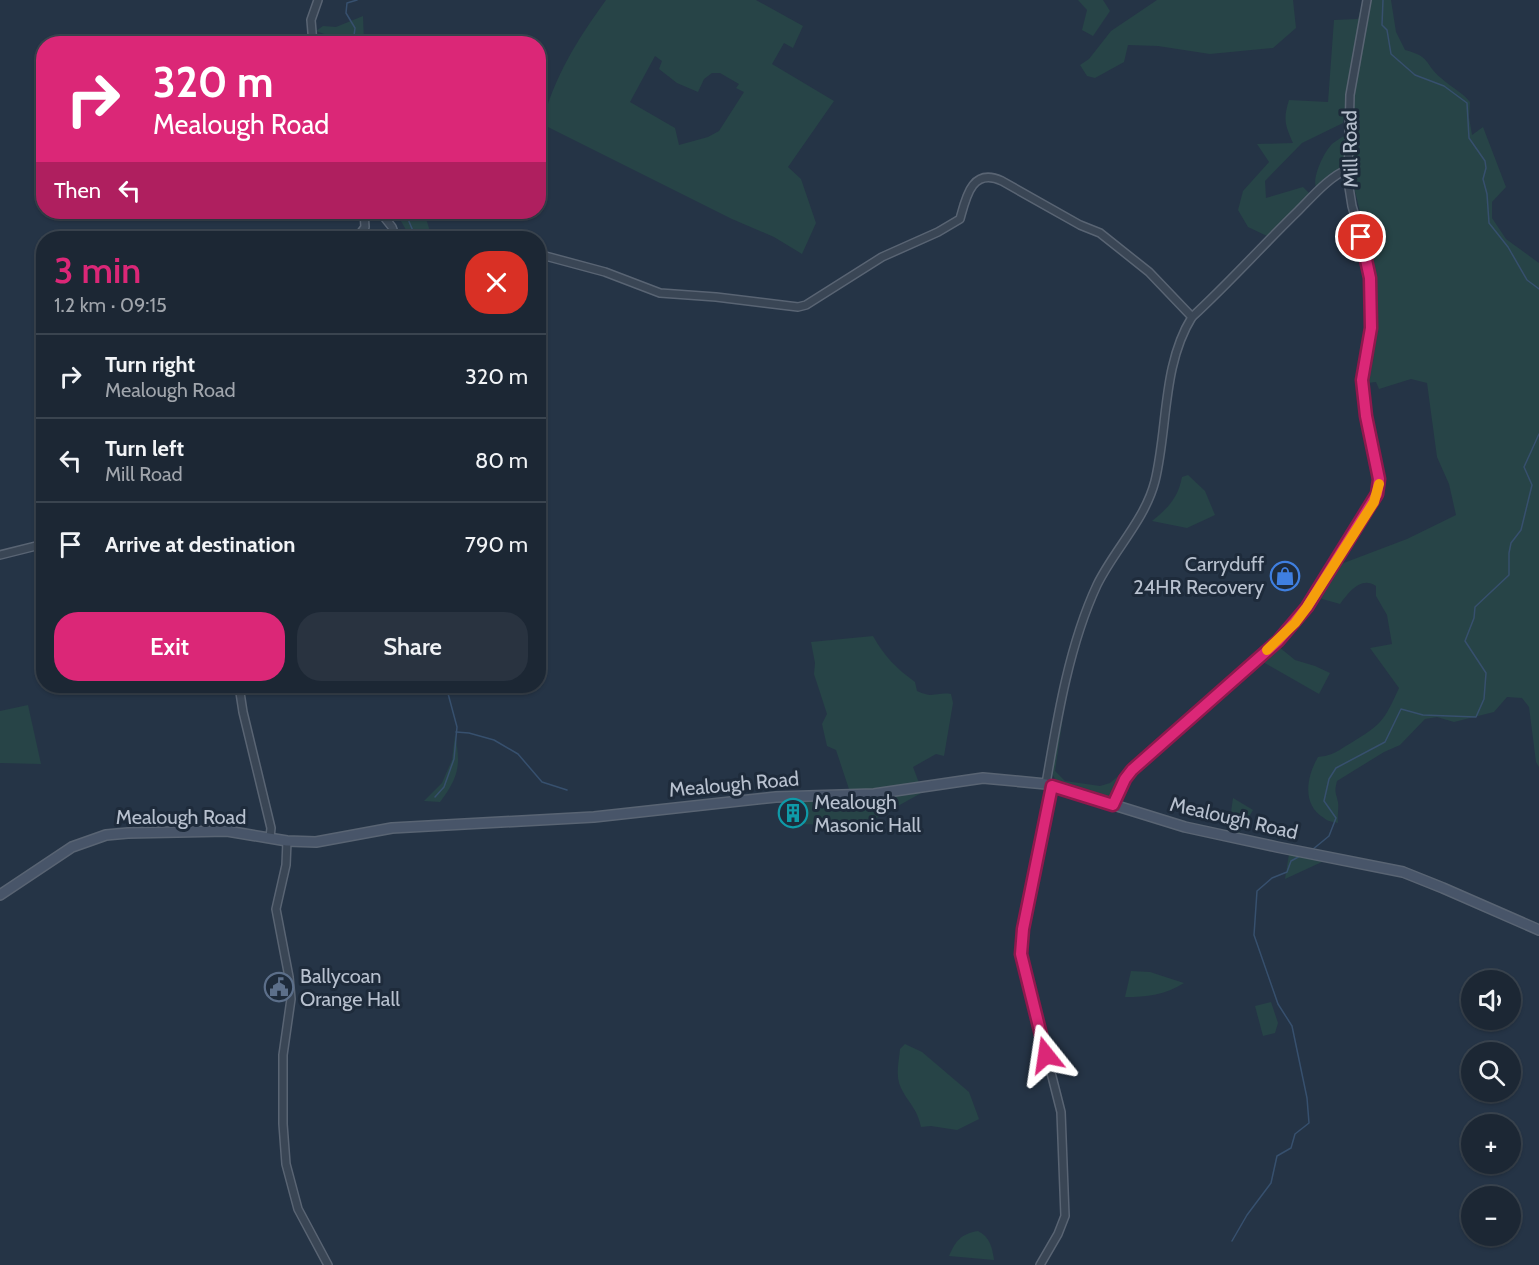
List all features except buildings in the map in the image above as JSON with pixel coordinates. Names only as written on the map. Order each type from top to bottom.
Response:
[{"type":"street","points":[[312,36],[311,20],[318,0]]},
{"type":"street","name":"Mill Road","points":[[1113,805],[1125,779],[1132,770],[1278,641],[1295,623],[1345,549],[1377,494],[1379,479],[1366,416],[1362,380],[1371,328],[1370,278],[1352,206],[1348,169],[1350,95],[1367,0]]},
{"type":"street","points":[[1040,1265],[1058,1234],[1065,1215],[1061,1112],[1021,962],[1021,948],[1070,670],[1086,613],[1098,583],[1135,523],[1154,482],[1176,352],[1192,317],[1314,195],[1337,175],[1348,169]]},
{"type":"street","points":[[546,256],[608,273],[660,293],[716,297],[798,308],[882,257],[938,232],[960,219],[972,185],[980,179],[991,177],[1080,225],[1100,233],[1149,272],[1192,317]]},
{"type":"street","points":[[0,555],[36,546]]},
{"type":"street","points":[[240,693],[271,828],[270,838]]},
{"type":"street","name":"Mealough Road","points":[[0,895],[72,847],[106,836],[128,833],[227,831],[287,841],[328,841],[392,828],[594,817],[776,797],[874,794],[983,777],[1049,785],[1185,827],[1374,866],[1420,878],[1539,930]]},
{"type":"street","points":[[287,841],[286,865],[276,909],[291,999],[283,1055],[283,1124],[286,1164],[298,1209],[328,1265]]},
{"type":"green space","points":[[606,0],[756,0],[803,26],[793,48],[784,43],[772,64],[834,101],[788,167],[801,179],[816,223],[802,254],[774,237],[732,219],[546,126],[546,110],[553,90],[576,44]],"holes":[[[655,56],[662,61],[659,69],[677,83],[698,92],[704,79],[712,73],[720,73],[739,84],[736,88],[744,92],[719,131],[708,137],[679,145],[675,128],[630,102]]]},
{"type":"green space","points":[[1078,0],[1103,0],[1110,11],[1093,36],[1082,30],[1087,10]]},
{"type":"green space","points":[[1157,0],[1293,0],[1296,28],[1273,48],[1210,54],[1158,46],[1128,45],[1124,62],[1095,78],[1087,76],[1080,65],[1089,59],[1111,31]]},
{"type":"green space","points":[[1363,0],[1391,0],[1396,32],[1405,50],[1424,58],[1436,73],[1470,102],[1469,117],[1472,135],[1483,127],[1506,187],[1492,202],[1492,218],[1506,239],[1539,263],[1539,767],[1536,762],[1529,707],[1522,698],[1507,697],[1494,712],[1454,722],[1437,717],[1425,719],[1400,745],[1384,752],[1337,781],[1335,790],[1338,823],[1325,819],[1317,812],[1309,798],[1309,781],[1314,765],[1318,757],[1336,752],[1376,726],[1390,708],[1399,688],[1370,648],[1392,644],[1387,615],[1376,596],[1376,586],[1371,583],[1360,584],[1351,590],[1340,604],[1319,598],[1341,564],[1407,539],[1456,515],[1449,484],[1437,457],[1427,383],[1411,379],[1379,389],[1376,382],[1367,383],[1375,337],[1376,305],[1375,274],[1354,187],[1354,94],[1360,47],[1353,50],[1343,123],[1302,143],[1265,181],[1266,198],[1303,187],[1310,194],[1316,188],[1317,171],[1326,153],[1332,144],[1344,136],[1346,164],[1267,236],[1248,227],[1238,210],[1243,191],[1269,162],[1257,144],[1293,143],[1286,122],[1289,100],[1328,102],[1334,20],[1358,19]]},
{"type":"green space","points":[[363,16],[364,36],[330,36],[316,31],[323,26],[336,27]]},
{"type":"green space","points":[[400,219],[426,219],[430,231],[405,231]]},
{"type":"green space","points":[[1188,475],[1205,491],[1215,515],[1187,528],[1152,521],[1172,502],[1182,477]]},
{"type":"green space","points":[[873,636],[891,662],[915,682],[917,691],[931,695],[951,694],[953,703],[944,756],[936,754],[913,767],[919,783],[894,789],[850,792],[836,750],[827,746],[822,724],[827,714],[814,674],[815,663],[811,642]]},
{"type":"green space","points":[[1279,647],[1295,660],[1330,673],[1319,694],[1263,662]]},
{"type":"green space","points":[[28,705],[41,764],[0,763],[0,711]]},
{"type":"green space","points":[[1063,717],[1055,771],[1065,781],[1100,786],[1110,783],[1130,766],[1111,796],[1105,798],[1056,781],[1052,773]]},
{"type":"green space","points":[[455,735],[458,763],[455,778],[440,802],[424,801],[442,783],[452,760]]},
{"type":"green space","points":[[923,792],[871,821],[853,825],[786,824],[787,800],[890,797]]},
{"type":"green space","points":[[1233,798],[1253,810],[1238,835],[1228,833]]},
{"type":"green space","points":[[1289,854],[1324,861],[1285,879]]},
{"type":"green space","points":[[1131,971],[1150,972],[1184,983],[1156,995],[1125,997]]},
{"type":"green space","points":[[1271,1002],[1278,1023],[1275,1033],[1263,1036],[1255,1006]]},
{"type":"green space","points":[[905,1044],[922,1052],[969,1092],[979,1119],[957,1130],[931,1126],[921,1127],[898,1079],[900,1049]]},
{"type":"green space","points":[[978,1231],[990,1243],[994,1260],[949,1256],[960,1239]]},
{"type":"waterway","points":[[354,36],[355,28],[346,13],[347,3],[357,0]]},
{"type":"waterway","points":[[1383,0],[1382,25],[1387,30],[1391,54],[1415,75],[1444,86],[1467,103],[1469,138],[1485,161],[1483,179],[1487,194],[1489,223],[1508,247],[1527,280],[1539,289]]},
{"type":"waterway","points":[[408,219],[413,231]]},
{"type":"waterway","points":[[1312,850],[1329,836],[1336,818],[1324,801],[1329,779],[1336,768],[1385,742],[1401,709],[1423,715],[1476,717],[1484,699],[1486,673],[1465,641],[1474,618],[1475,607],[1509,575],[1511,543],[1521,530],[1532,485],[1524,467],[1539,434]]},
{"type":"waterway","points":[[435,797],[444,787],[454,759],[457,727],[448,693]]},
{"type":"waterway","points":[[456,732],[494,740],[518,754],[542,782],[567,790]]},
{"type":"waterway","points":[[1232,1241],[1247,1215],[1271,1183],[1277,1156],[1291,1148],[1295,1134],[1309,1123],[1307,1098],[1292,1026],[1278,1004],[1254,935],[1257,891],[1272,878],[1287,872],[1291,861],[1300,856]]},
{"type":"slow traffic","points":[[1267,650],[1295,623],[1307,607],[1374,502],[1379,484]]},
{"type":"place","name":"Carryduff 24HR Recovery","points":[[1285,576]]},
{"type":"place","name":"Mealough Masonic Hall","points":[[793,813]]},
{"type":"place","name":"Ballycoan Orange Hall","points":[[279,987]]},
{"type":"route","points":[[1046,1055],[1021,962],[1021,941],[1052,786],[1113,805],[1125,779],[1132,770],[1278,641],[1295,623],[1374,502],[1379,479],[1366,416],[1362,380],[1371,328],[1370,278],[1361,237]]}]
